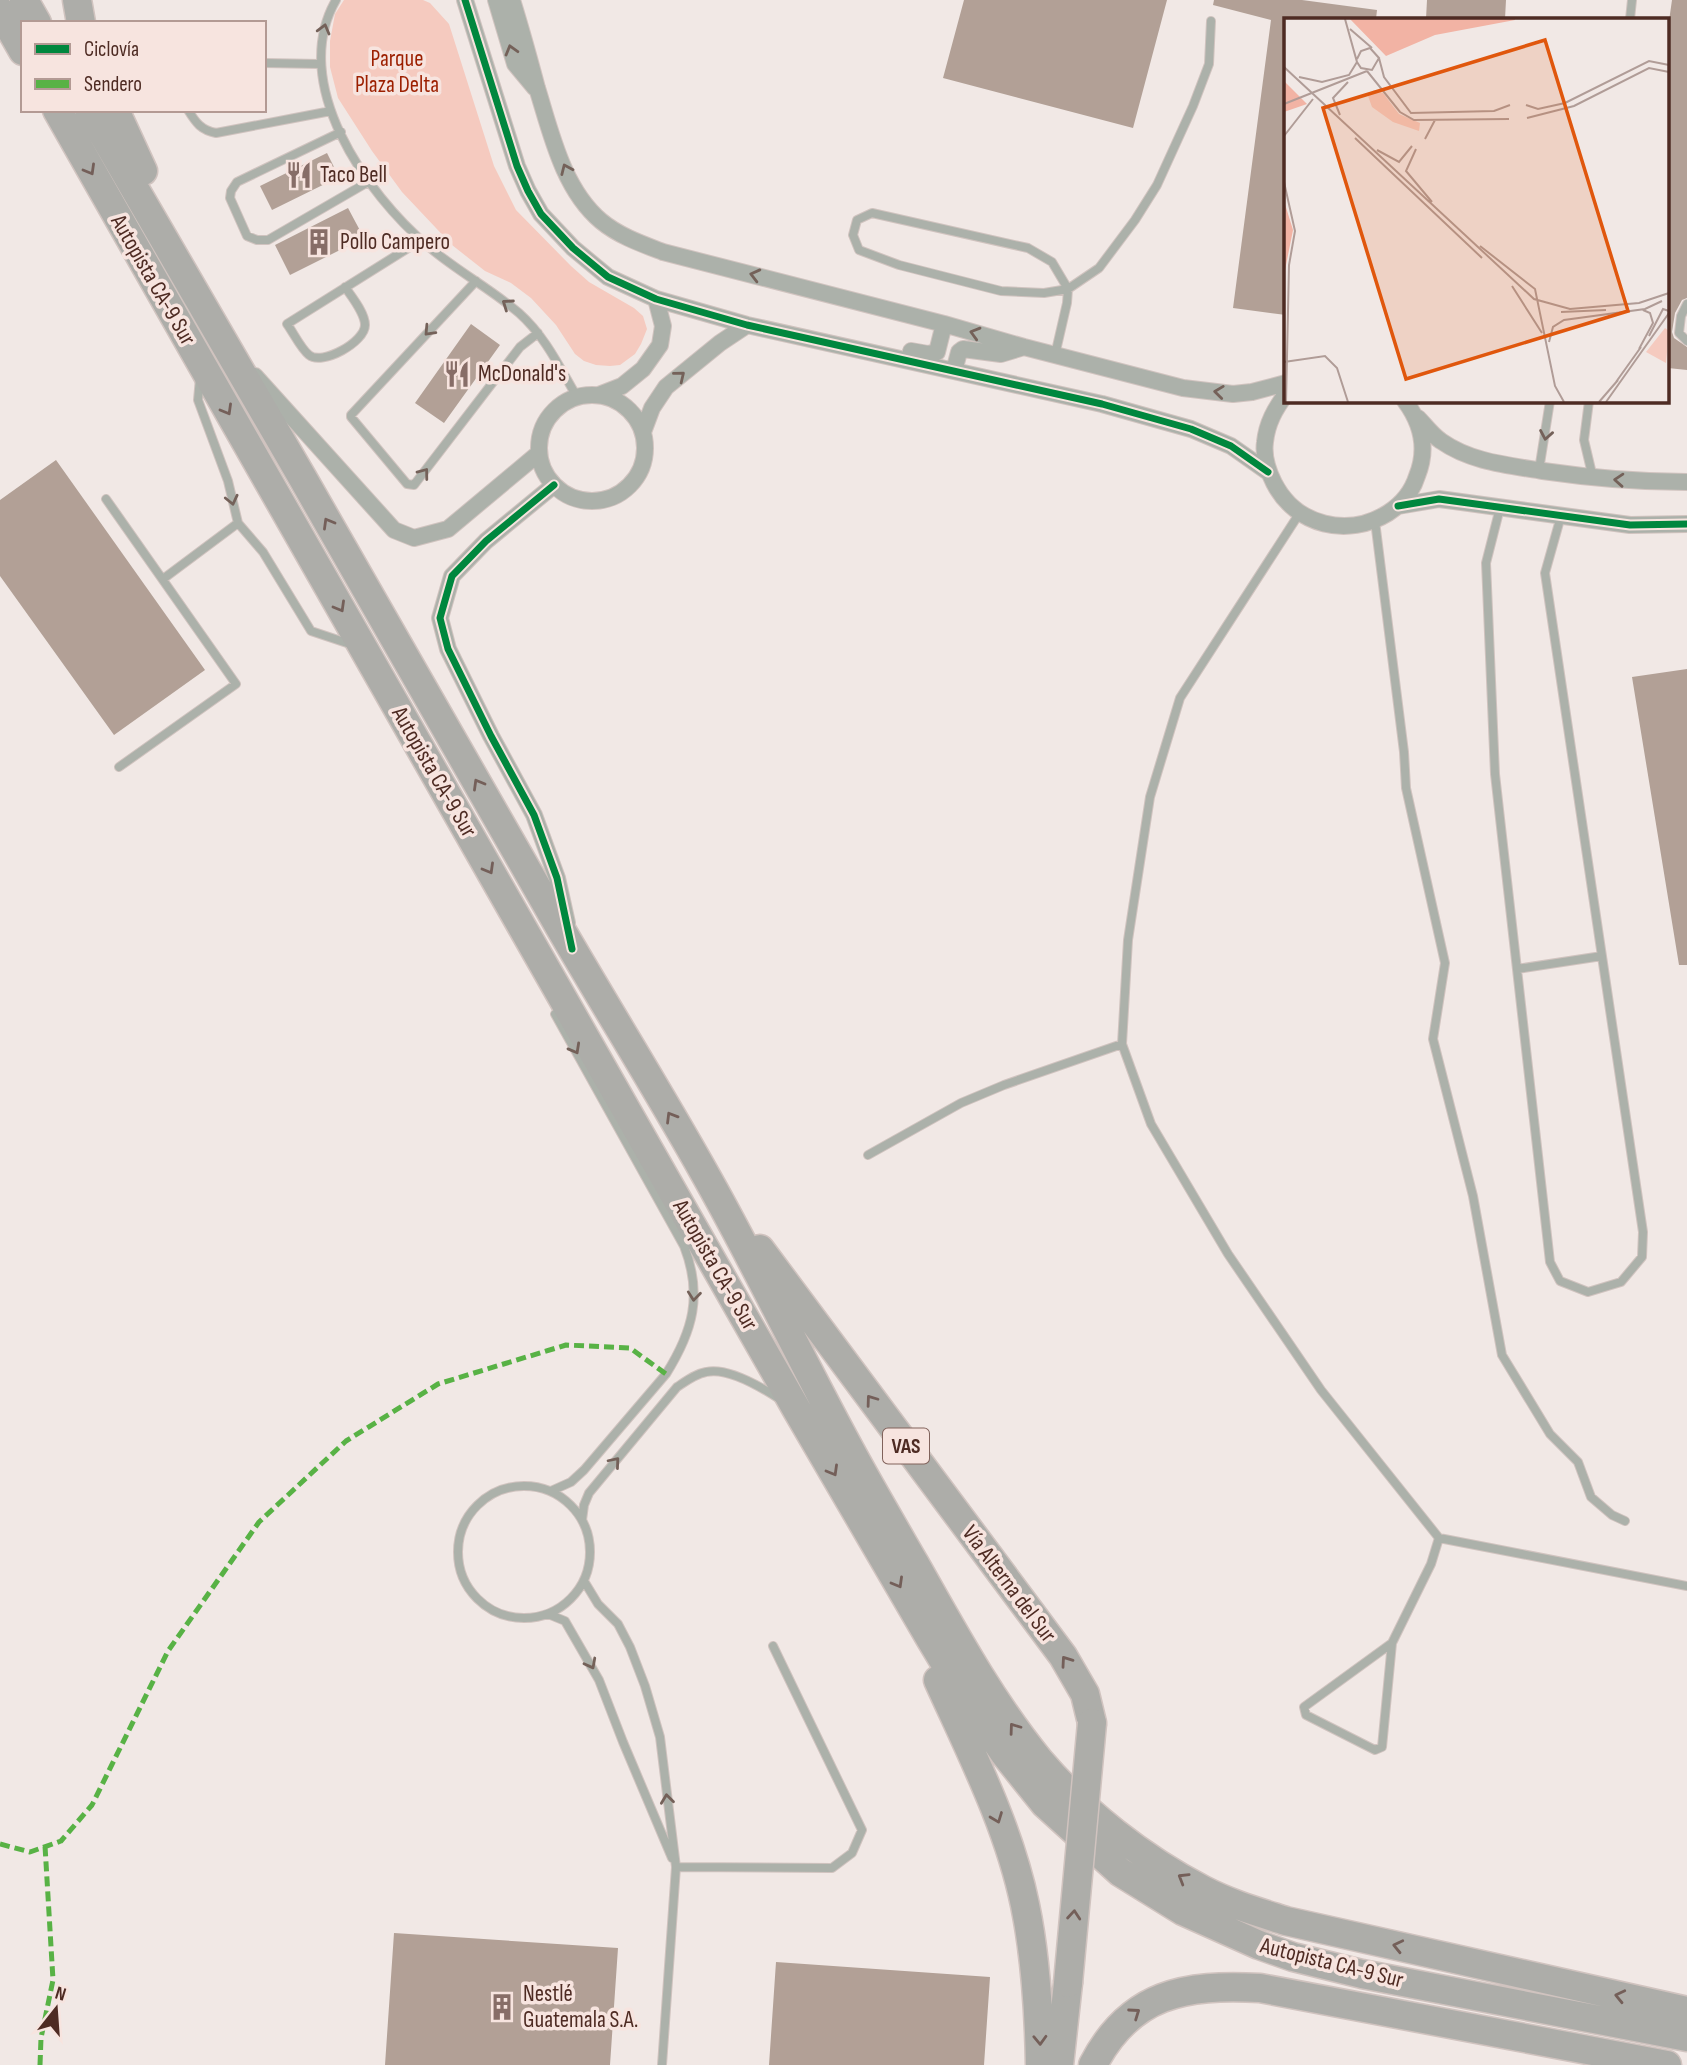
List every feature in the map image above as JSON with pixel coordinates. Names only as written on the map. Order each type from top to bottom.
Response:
[{"type":"highway","points":[[24,0],[36,21]]},
{"type":"highway","points":[[77,0],[81,21]]},
{"type":"highway","points":[[0,11],[21,48]]},
{"type":"highway","name":"Autopista CA-9 Sur","points":[[58,112],[797,1410],[931,1640],[1004,1754],[1045,1804],[1120,1871],[1183,1911],[1237,1936],[1293,1957],[1362,1974],[1687,2037]]},
{"type":"highway","name":"Autopista CA-9 Sur","points":[[90,112],[205,307],[572,949],[706,1176],[850,1451],[978,1674],[1013,1727],[1039,1759],[1078,1801],[1115,1833],[1203,1890],[1246,1909],[1286,1921],[1687,2011]]},
{"type":"highway","points":[[116,112],[205,307]]},
{"type":"highway","name":"Vía Alterna del Sur","points":[[706,1176],[1063,1656],[1085,1694],[1092,1723],[1059,2065]]},
{"type":"highway","points":[[931,1640],[938,1680],[978,1769],[1017,1872],[1033,1960],[1041,2065]]},
{"type":"highway","points":[[1362,1974],[1434,2002],[1661,2064]]},
{"type":"highway","points":[[1093,2065],[1114,2031],[1129,2016],[1147,2004],[1189,1990],[1220,1986],[1259,1988],[1661,2064]]},
{"type":"street","points":[[496,0],[515,65],[539,92]]},
{"type":"street","points":[[512,0],[552,140],[571,182],[584,204],[601,221],[620,234],[663,252],[1184,388],[1233,394],[1284,383]]},
{"type":"street","points":[[464,2],[517,166],[528,191],[541,214],[573,248],[608,277],[656,299],[747,325],[1102,404],[1191,429],[1231,446],[1268,472]]},
{"type":"street","points":[[599,395],[626,407],[636,418],[642,432],[645,452],[640,471],[628,487],[610,498],[590,501],[570,496],[554,485],[543,470],[539,453],[540,435],[547,418],[560,405],[577,397],[599,395],[622,386],[643,369],[660,345],[663,326],[656,299]]},
{"type":"street","points":[[856,349],[905,350],[928,354],[937,352],[944,324]]},
{"type":"street","points":[[642,432],[652,408],[666,387],[720,343],[747,325]]},
{"type":"street","points":[[224,341],[384,520],[394,530],[414,538],[448,529],[539,453]]},
{"type":"street","points":[[954,371],[959,352],[963,349],[1001,354],[1024,347]]},
{"type":"street","points":[[1284,397],[1270,418],[1264,444],[1268,472],[1280,495],[1299,514],[1324,524],[1350,527],[1376,521],[1398,506],[1413,487],[1422,464],[1423,440],[1416,416]]},
{"type":"street","points":[[1406,402],[1439,440],[1488,463],[1593,478],[1687,482]]},
{"type":"street","points":[[554,485],[486,541],[452,576],[440,618],[448,649],[534,815],[557,878],[572,949]]},
{"type":"street","points":[[1398,506],[1438,499],[1630,525],[1687,524]]},
{"type":"lane","points":[[336,0],[324,25],[320,64],[331,111],[349,151],[368,182],[395,215],[421,240],[519,313],[538,333],[577,397]]},
{"type":"lane","points":[[1630,18],[1632,0]]},
{"type":"lane","points":[[1055,355],[1068,289],[1052,262],[1028,248],[872,212],[856,220],[853,235],[859,250],[898,265],[1001,291],[1044,293],[1068,289],[1098,268],[1135,220],[1157,185],[1209,64],[1211,21]]},
{"type":"lane","points":[[266,63],[320,64]]},
{"type":"lane","points":[[189,112],[196,124],[206,131],[216,133],[331,111]]},
{"type":"lane","points":[[341,132],[237,182],[230,198],[247,236],[268,240],[368,182]]},
{"type":"lane","points":[[345,287],[362,315],[365,325],[362,336],[326,358],[309,356],[287,324],[345,287],[421,240]]},
{"type":"lane","points":[[476,281],[351,415],[407,484],[414,485],[520,347],[538,333]]},
{"type":"lane","points":[[1687,304],[1681,316],[1679,333],[1687,341]]},
{"type":"lane","points":[[201,364],[198,400],[228,481],[238,523],[263,552],[311,631],[363,648]]},
{"type":"lane","points":[[1539,470],[1550,402]]},
{"type":"lane","points":[[1589,402],[1584,440],[1593,478]]},
{"type":"lane","points":[[106,499],[236,684],[119,767]]},
{"type":"lane","points":[[1500,508],[1486,563],[1494,774],[1550,1262],[1560,1281],[1588,1292],[1621,1282],[1642,1257],[1643,1231],[1545,573],[1561,516]]},
{"type":"lane","points":[[1299,514],[1180,698],[1150,797],[1128,940],[1122,1044],[1152,1124],[1228,1254],[1321,1390],[1439,1538],[1687,1586]]},
{"type":"lane","points":[[1376,521],[1406,788],[1445,963],[1433,1039],[1473,1196],[1503,1355],[1550,1434],[1578,1462],[1591,1497],[1612,1515],[1625,1521]]},
{"type":"lane","points":[[163,579],[238,523]]},
{"type":"lane","points":[[1517,969],[1602,956]]},
{"type":"lane","points":[[551,1492],[570,1482],[584,1470],[666,1374],[688,1329],[695,1284],[692,1265],[684,1246],[555,1012],[556,987]]},
{"type":"lane","points":[[868,1155],[961,1103],[1004,1085],[1122,1044]]},
{"type":"lane","points":[[582,1520],[589,1493],[677,1387],[693,1376],[709,1371],[743,1379],[797,1410]]},
{"type":"lane","points":[[530,1486],[551,1492],[569,1503],[582,1520],[589,1539],[590,1560],[584,1581],[569,1601],[548,1614],[527,1618],[505,1616],[486,1606],[470,1591],[461,1572],[458,1550],[462,1529],[472,1511],[488,1496],[508,1488],[530,1486]]},
{"type":"lane","points":[[1392,1643],[1304,1707],[1306,1715],[1375,1750],[1382,1747],[1392,1643],[1431,1564],[1439,1538]]},
{"type":"lane","points":[[584,1581],[598,1604],[618,1624],[630,1647],[660,1737],[676,1867],[662,2065]]},
{"type":"lane","points":[[548,1614],[565,1621],[599,1680],[676,1867]]},
{"type":"lane","points":[[676,1867],[832,1868],[852,1853],[862,1830],[773,1646]]},
{"type":"green space","name":"Parque Plaza Delta","points":[[344,0],[423,0],[430,3],[449,24],[494,166],[516,210],[589,282],[643,316],[647,329],[635,354],[620,365],[596,365],[584,361],[575,354],[556,325],[531,298],[511,283],[485,271],[452,245],[402,192],[338,98],[330,67],[330,41],[335,14]]},
{"type":"building","points":[[964,0],[1167,0],[1133,128],[943,78]]},
{"type":"building","points":[[1214,0],[1302,0],[1377,10],[1376,18],[1284,18],[1284,315],[1233,308],[1271,20],[1213,5]]},
{"type":"building","points":[[1427,0],[1506,0],[1505,18],[1426,18]]},
{"type":"building","points":[[1672,0],[1687,0],[1687,298],[1682,300],[1675,313],[1672,332],[1674,338],[1687,347],[1687,370],[1670,368],[1669,18]]},
{"type":"building","points":[[327,153],[339,177],[272,210],[260,186]]},
{"type":"building","name":"Pollo Campero","points":[[348,208],[364,238],[290,275],[275,245]]},
{"type":"building","name":"McDonald's","points":[[471,324],[500,345],[444,423],[415,403]]},
{"type":"building","points":[[56,460],[205,670],[114,735],[0,576],[0,500]]},
{"type":"building","points":[[1687,669],[1687,965],[1679,965],[1632,677]]},
{"type":"building","name":"Nestlé Guatemala S.A.","points":[[394,1933],[618,1948],[610,2065],[385,2065]]},
{"type":"building","points":[[776,1962],[990,1977],[984,2065],[769,2065]]},
{"type":"marked path","points":[[0,1844],[30,1852],[61,1841],[92,1805],[168,1651],[259,1522],[346,1441],[438,1384],[566,1345],[630,1348],[666,1374]]},
{"type":"marked path","points":[[40,2065],[41,2038],[53,1980],[45,1846]]},
{"type":"cycle path","points":[[465,0],[517,166],[528,191],[541,214],[573,248],[608,277],[656,299],[747,325],[1102,404],[1191,429],[1231,446],[1268,472]]},
{"type":"cycle path","points":[[554,485],[486,541],[452,576],[440,618],[448,649],[534,815],[557,878],[572,949]]},
{"type":"cycle path","points":[[1398,506],[1439,499],[1630,525],[1687,524]]},
{"type":"place","name":"Taco Bell","points":[[299,175]]},
{"type":"place","name":"Pollo Campero","points":[[319,242]]},
{"type":"place","name":"McDonald's","points":[[457,374]]},
{"type":"place","name":"Nestlé Guatemala S.A.","points":[[502,2007]]}]
